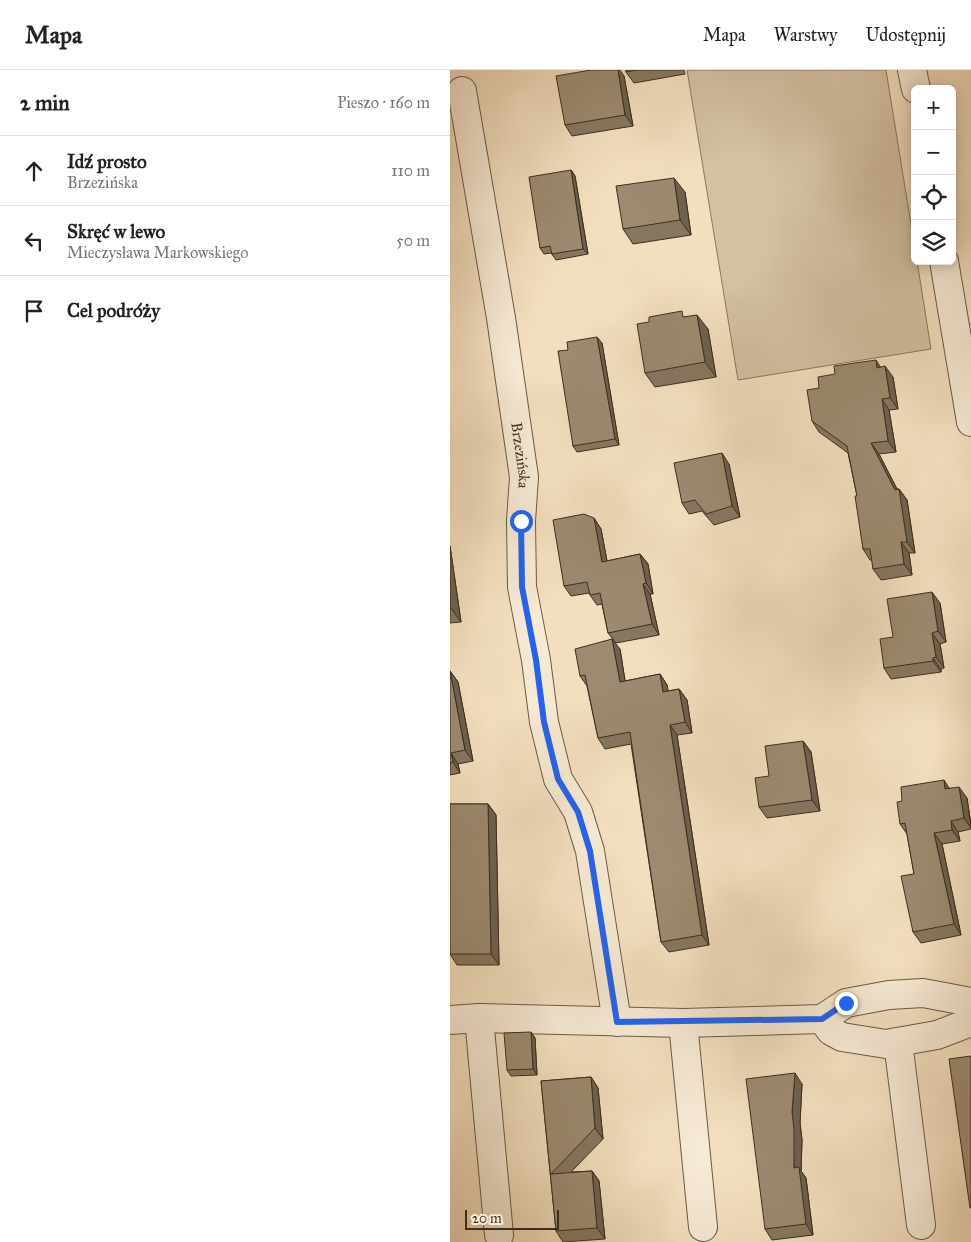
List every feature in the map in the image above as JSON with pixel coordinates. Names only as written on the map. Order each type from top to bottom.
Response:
[{"type":"street","points":[[912,70],[915,85]]},
{"type":"street","name":"Brzezińska","points":[[462,91],[501,318],[524,477],[521,521],[522,587],[536,660],[544,722],[558,779],[578,812],[590,851],[617,1022]]},
{"type":"street","points":[[945,265],[971,422]]},
{"type":"street","points":[[450,1020],[479,1018],[683,1023],[822,1019],[846,1003],[889,995],[923,993],[971,1002]]},
{"type":"street","points":[[479,1018],[499,1235]]},
{"type":"street","points":[[822,1019],[831,1031],[842,1037],[886,1044],[937,1035],[971,1022]]},
{"type":"street","points":[[683,1023],[703,1227]]},
{"type":"street","points":[[898,1042],[921,1225]]},
{"type":"shaded area","points":[[687,70],[886,70],[911,224],[911,265],[918,265],[931,349],[738,380]]},
{"type":"building","points":[[591,70],[618,70],[625,115],[565,125],[556,76]]},
{"type":"building","points":[[571,170],[583,249],[552,254],[550,246],[540,248],[529,177]]},
{"type":"building","points":[[674,178],[680,220],[623,229],[616,186]]},
{"type":"building","points":[[682,311],[683,317],[697,315],[705,362],[645,373],[637,324],[649,322],[649,317]]},
{"type":"building","points":[[597,337],[615,439],[573,446],[558,351],[568,350],[567,342]]},
{"type":"building","points":[[876,360],[877,368],[885,366],[890,398],[882,399],[888,441],[871,443],[895,490],[899,489],[907,542],[901,542],[904,564],[873,569],[870,549],[863,549],[855,496],[857,496],[847,446],[812,421],[807,390],[819,388],[818,377],[835,374],[834,366]]},
{"type":"building","points":[[722,453],[732,506],[706,514],[695,500],[682,503],[674,463]]},
{"type":"building","points":[[584,514],[594,518],[602,562],[640,554],[646,583],[643,584],[652,624],[608,633],[600,593],[590,595],[587,582],[564,586],[553,520]]},
{"type":"building","points":[[932,592],[938,631],[932,633],[936,657],[933,658],[933,661],[884,668],[880,639],[893,637],[887,599]]},
{"type":"building","points":[[612,639],[620,682],[660,674],[663,692],[679,689],[685,722],[670,725],[702,935],[661,942],[630,732],[598,738],[585,675],[580,676],[575,649]]},
{"type":"building","points":[[450,671],[465,750],[451,753],[453,762],[450,763]]},
{"type":"building","points":[[803,741],[812,800],[759,807],[755,778],[769,776],[765,746]]},
{"type":"building","points":[[944,780],[945,789],[959,787],[964,818],[951,821],[952,830],[934,833],[954,924],[913,932],[901,876],[914,874],[905,823],[900,824],[897,802],[902,801],[901,787]]},
{"type":"building","points":[[450,804],[488,804],[491,954],[450,954]]},
{"type":"building","points":[[531,1032],[533,1069],[507,1070],[504,1033]]},
{"type":"building","points":[[971,1056],[971,1208],[970,1208],[949,1059]]},
{"type":"building","points":[[795,1073],[792,1112],[794,1168],[799,1167],[806,1224],[765,1229],[746,1079]]},
{"type":"building","points":[[591,1077],[595,1128],[551,1174],[592,1171],[597,1228],[556,1231],[541,1081]]},
{"type":"route","points":[[521,521],[522,587],[536,660],[544,722],[558,779],[578,812],[590,851],[617,1022],[683,1023],[822,1019],[846,1003]]}]
